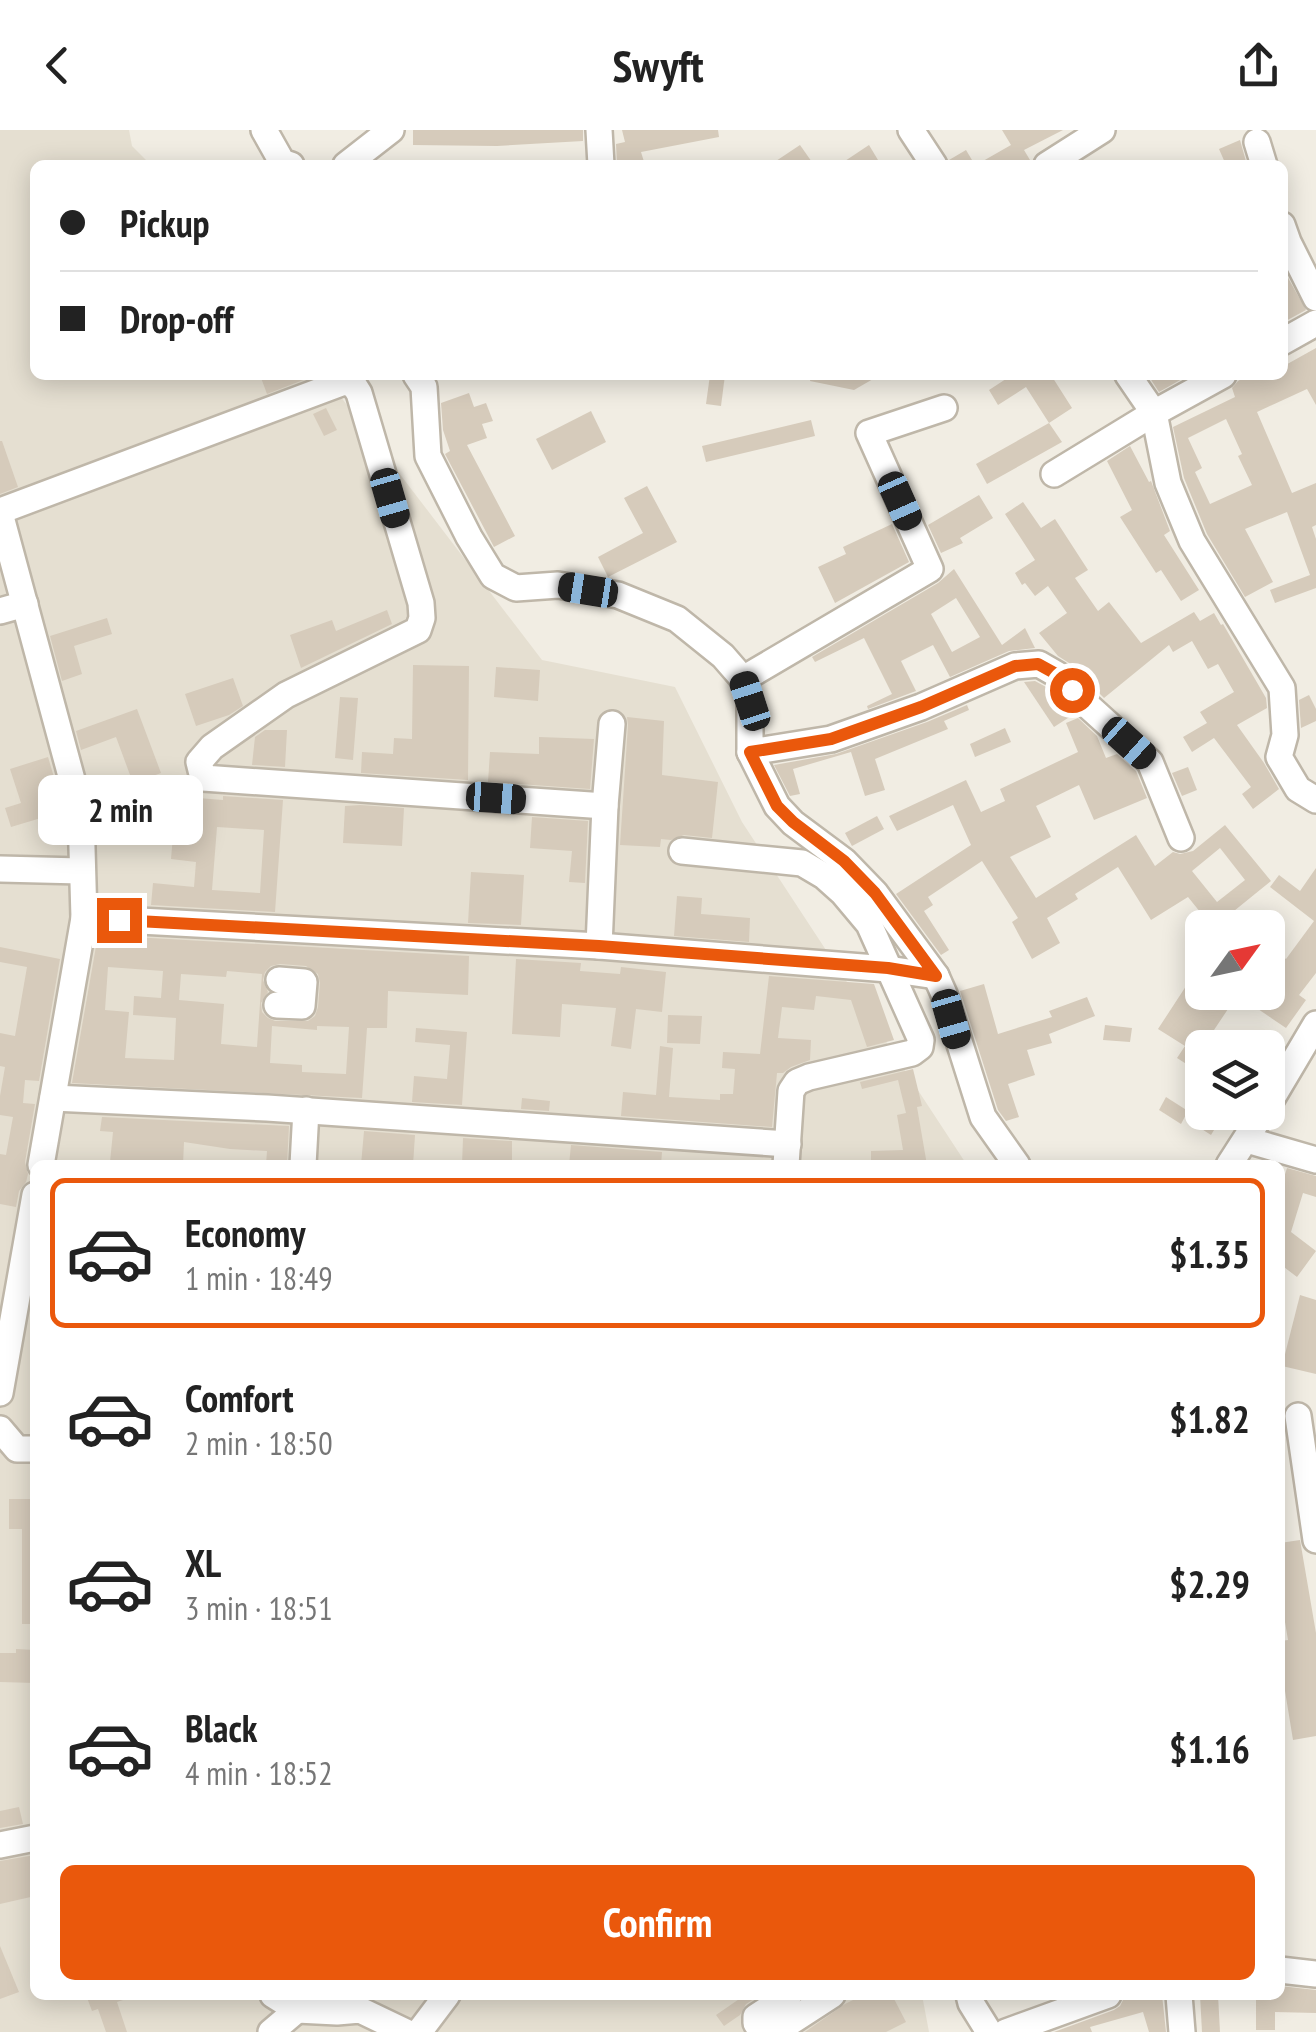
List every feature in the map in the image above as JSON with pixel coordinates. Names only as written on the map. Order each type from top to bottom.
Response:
[{"type":"street","points":[[264,130],[283,160]]},
{"type":"street","points":[[352,160],[390,130]]},
{"type":"street","points":[[600,130],[601,160]]},
{"type":"street","points":[[911,130],[931,160]]},
{"type":"street","points":[[1055,160],[1102,130]]},
{"type":"street","points":[[1288,242],[1316,298]]},
{"type":"street","points":[[1288,339],[1316,323]]},
{"type":"street","points":[[41,1160],[84,918],[81,813],[0,512],[352,380]]},
{"type":"street","points":[[360,380],[359,393],[421,603],[418,630],[286,695],[212,748],[199,762],[202,778],[605,806]]},
{"type":"street","points":[[425,380],[428,456],[493,576],[516,588],[558,585],[618,595],[676,619],[723,656],[743,678],[750,701],[750,752],[777,806],[844,861],[875,893],[936,976],[984,1117],[1014,1160]]},
{"type":"street","points":[[1131,380],[1154,413],[1168,483],[1192,541],[1282,688],[1284,734],[1279,757],[1298,789],[1316,800]]},
{"type":"street","points":[[1054,474],[1214,380]]},
{"type":"street","points":[[743,678],[930,569],[870,433],[944,408]]},
{"type":"street","points":[[0,611],[25,604]]},
{"type":"street","points":[[750,752],[831,739],[921,707],[1015,666],[1038,664],[1058,675],[1150,762],[1181,838]]},
{"type":"street","points":[[599,946],[612,724]]},
{"type":"street","points":[[53,1098],[306,1110],[787,1154],[791,1091],[797,1082],[912,1053],[920,1047],[920,1040],[869,924],[824,876],[802,863],[682,851]]},
{"type":"street","points":[[0,869],[81,872]]},
{"type":"street","points":[[84,918],[599,946],[888,968],[936,976]]},
{"type":"street","points":[[1285,1076],[1316,1024]]},
{"type":"street","points":[[303,1160],[306,1110]]},
{"type":"street","points":[[1233,1160],[1253,1130]]},
{"type":"street","points":[[1247,1140],[1316,1160]]},
{"type":"street","points":[[0,1394],[25,1300],[30,1248]]},
{"type":"street","points":[[1298,1416],[1316,1540]]},
{"type":"street","points":[[0,1428],[17,1449],[30,1449]]},
{"type":"street","points":[[0,1845],[30,1839]]},
{"type":"street","points":[[1285,1971],[1316,1974]]},
{"type":"street","points":[[281,2000],[297,2010],[360,2010],[406,2032]]},
{"type":"street","points":[[419,2032],[443,2000]]},
{"type":"street","points":[[762,2032],[756,2017],[782,2000]]},
{"type":"street","points":[[775,2032],[824,2000]]},
{"type":"street","points":[[972,2000],[989,2032]]},
{"type":"street","points":[[1006,2032],[1094,2000]]},
{"type":"street","points":[[1179,2000],[1182,2032]]},
{"type":"street","points":[[271,2032],[297,2010]]},
{"type":"shaded area","points":[[0,130],[129,130],[132,146],[146,160],[30,160],[30,380],[328,380],[542,660],[675,687],[742,822],[964,1160],[30,1160],[30,2000],[923,2000],[929,2032],[0,2032]]},
{"type":"building","points":[[413,130],[583,130],[583,141],[413,145]]},
{"type":"building","points":[[622,130],[718,130],[719,137],[641,152],[643,160],[617,160],[616,144],[625,142]]},
{"type":"building","points":[[1002,130],[1063,130],[1024,150],[1030,160],[985,160],[1011,145]]},
{"type":"building","points":[[1240,140],[1246,160],[1224,160],[1219,149]]},
{"type":"building","points":[[800,145],[810,160],[778,160]]},
{"type":"building","points":[[869,145],[878,160],[846,160]]},
{"type":"building","points":[[966,150],[972,160],[949,160]]},
{"type":"building","points":[[1288,278],[1306,310],[1288,320]]},
{"type":"building","points":[[1316,348],[1316,405],[1307,389],[1257,412],[1292,493],[1316,483],[1316,525],[1312,527],[1316,539],[1316,588],[1275,603],[1270,590],[1310,575],[1287,512],[1245,529],[1273,582],[1245,597],[1207,534],[1184,478],[1173,427],[1235,397],[1232,388],[1238,381],[1288,380],[1288,364]],"holes":[[[1226,419],[1242,454],[1238,456],[1252,485],[1210,504],[1195,472],[1202,468],[1188,438]]]},
{"type":"building","points":[[262,380],[303,380],[267,394]]},
{"type":"building","points":[[709,380],[724,380],[721,406],[706,404]]},
{"type":"building","points":[[810,380],[871,380],[854,390]]},
{"type":"building","points":[[1004,380],[1054,380],[1072,408],[1049,423],[1026,387],[998,405],[989,390]]},
{"type":"building","points":[[1151,380],[1180,380],[1159,392]]},
{"type":"building","points":[[469,393],[474,407],[486,403],[493,421],[482,424],[487,438],[467,445],[515,536],[494,547],[445,454],[450,451],[443,430],[441,403]]},
{"type":"building","points":[[326,408],[337,430],[324,436],[313,414]]},
{"type":"building","points":[[591,411],[606,442],[552,470],[536,439]]},
{"type":"building","points":[[811,420],[815,436],[706,462],[702,446]]},
{"type":"building","points":[[1049,423],[1062,442],[987,484],[976,464]]},
{"type":"building","points":[[0,441],[18,487],[0,494]]},
{"type":"building","points":[[1130,446],[1151,481],[1170,531],[1164,535],[1199,590],[1181,601],[1161,570],[1156,573],[1120,517],[1132,510],[1107,461]]},
{"type":"building","points":[[647,486],[677,542],[608,577],[598,557],[643,533],[624,498]]},
{"type":"building","points":[[979,495],[993,518],[960,538],[963,543],[941,553],[928,525]]},
{"type":"building","points":[[1023,502],[1041,528],[1055,519],[1088,570],[1075,578],[1098,611],[1109,602],[1141,643],[1194,612],[1200,621],[1214,613],[1266,698],[1267,708],[1237,725],[1279,789],[1253,809],[1242,794],[1251,787],[1214,738],[1192,752],[1183,737],[1207,723],[1200,712],[1234,692],[1218,664],[1208,669],[1192,641],[1173,652],[1169,645],[1104,698],[1058,656],[1039,633],[1067,613],[1048,586],[1035,596],[1015,573],[1035,560],[1005,514]]},
{"type":"building","points":[[892,524],[909,562],[835,603],[818,567],[846,554],[843,547]]},
{"type":"building","points":[[954,569],[1002,645],[1025,628],[1035,648],[1009,651],[950,677],[933,645],[901,661],[916,691],[868,709],[867,706],[892,694],[864,638],[815,662],[812,657],[938,583]],"holes":[[[956,598],[980,637],[952,652],[931,614]]]},
{"type":"building","points":[[387,610],[392,624],[301,668],[290,635],[332,620],[336,631]]},
{"type":"building","points":[[107,618],[112,634],[74,646],[82,674],[62,681],[50,636]]},
{"type":"building","points":[[413,665],[469,666],[468,780],[361,773],[362,752],[393,754],[394,738],[412,739]]},
{"type":"building","points":[[496,667],[540,670],[538,701],[494,697]]},
{"type":"building","points":[[233,678],[243,706],[196,726],[185,694]]},
{"type":"building","points":[[1035,681],[1048,688],[1071,716],[1054,727],[1024,682]]},
{"type":"building","points":[[1309,695],[1316,709],[1316,721],[1301,728],[1299,700]]},
{"type":"building","points":[[340,697],[358,698],[353,760],[335,758]]},
{"type":"building","points":[[967,705],[969,710],[944,721],[948,729],[875,759],[885,790],[865,796],[851,752],[793,769],[800,794],[790,796],[774,765],[836,754]]},
{"type":"building","points":[[137,709],[161,773],[133,783],[116,737],[81,750],[76,731]]},
{"type":"building","points":[[627,717],[664,721],[662,775],[718,782],[712,838],[684,835],[661,839],[660,847],[620,845]]},
{"type":"building","points":[[1078,718],[1097,736],[1106,758],[1117,754],[1136,771],[1147,798],[1094,820],[1079,785],[1036,806],[1051,837],[1010,857],[1036,898],[1136,835],[1155,866],[1173,852],[1193,851],[1225,825],[1271,881],[1235,910],[1198,910],[1188,897],[1151,920],[1118,867],[1075,894],[1078,899],[1047,918],[1060,943],[1032,959],[1012,922],[1018,918],[982,861],[928,897],[933,905],[924,911],[949,950],[941,955],[896,894],[971,845],[953,805],[897,831],[889,816],[966,780],[981,812],[1005,801],[1000,789],[1078,752],[1066,723]],"holes":[[[1220,848],[1245,880],[1217,902],[1192,871]]]},
{"type":"building","points":[[1005,728],[1011,742],[975,757],[970,744]]},
{"type":"building","points":[[265,730],[287,730],[285,767],[252,765],[255,737]]},
{"type":"building","points":[[539,737],[594,739],[590,789],[488,782],[490,752],[539,754]]},
{"type":"building","points":[[48,757],[64,811],[11,827],[5,808],[21,803],[10,769]]},
{"type":"building","points":[[1188,767],[1197,790],[1182,796],[1172,773]]},
{"type":"building","points":[[160,795],[283,800],[275,912],[151,905],[153,883],[194,887],[196,862],[171,859],[174,824],[158,823]],"holes":[[[217,827],[264,830],[260,893],[212,890]]]},
{"type":"building","points":[[345,806],[404,808],[402,846],[343,843]]},
{"type":"building","points":[[877,816],[884,829],[852,846],[845,833]]},
{"type":"building","points":[[532,817],[588,821],[585,883],[569,882],[572,851],[530,848]]},
{"type":"building","points":[[1316,868],[1316,973],[1299,995],[1306,1000],[1286,1028],[1259,1010],[1285,1010],[1285,958],[1314,921],[1270,887],[1279,875],[1300,891]]},
{"type":"building","points":[[471,872],[524,875],[521,925],[468,923]]},
{"type":"building","points":[[677,896],[702,898],[701,914],[750,918],[749,942],[674,936]]},
{"type":"building","points":[[98,935],[469,956],[468,995],[388,991],[387,1028],[367,1028],[362,1098],[72,1083]],"holes":[[[271,966],[306,966],[318,974],[315,1016],[308,1021],[275,1021],[262,1012],[261,1003],[268,992],[263,980]],[[108,967],[163,971],[161,998],[134,996],[133,1015],[176,1018],[174,1060],[125,1058],[129,1012],[105,1010]],[[227,971],[262,974],[257,1047],[221,1044],[224,1004],[179,1000],[181,974],[226,977]],[[272,1026],[317,1030],[317,1026],[349,1027],[346,1074],[302,1072],[302,1065],[270,1063]]]},
{"type":"building","points":[[0,947],[60,959],[39,1081],[25,1080],[23,1103],[35,1104],[25,1162],[28,1174],[16,1207],[0,1204],[0,1154],[6,1155],[13,1117],[0,1115],[5,1067],[0,1066],[0,1033],[15,1036],[27,967],[0,962]]},
{"type":"building","points":[[516,959],[581,963],[580,971],[620,974],[621,967],[666,972],[662,1012],[636,1009],[631,1049],[611,1046],[616,1008],[562,1004],[560,1037],[512,1034]]},
{"type":"building","points":[[769,976],[874,984],[894,1040],[867,1047],[851,1000],[816,996],[814,1010],[782,1007],[778,1038],[811,1040],[810,1060],[777,1073],[772,1127],[621,1116],[623,1092],[656,1095],[660,1046],[673,1048],[669,1097],[720,1100],[720,1094],[733,1094],[735,1069],[722,1068],[723,1052],[760,1054]]},
{"type":"building","points":[[984,984],[998,1034],[1052,1017],[1049,1011],[1087,997],[1095,1016],[1049,1034],[1052,1043],[1027,1050],[1035,1075],[1008,1084],[1019,1117],[1006,1121],[998,1110],[960,991]]},
{"type":"building","points":[[1185,988],[1185,1010],[1227,1010],[1214,1030],[1185,1030],[1185,1046],[1158,1029]]},
{"type":"building","points":[[668,1015],[702,1016],[700,1044],[667,1043]]},
{"type":"building","points":[[1105,1025],[1132,1028],[1130,1042],[1103,1040]]},
{"type":"building","points":[[416,1028],[467,1032],[462,1105],[412,1102],[414,1076],[447,1079],[450,1045],[415,1042]]},
{"type":"building","points":[[1185,1046],[1185,1063],[1177,1058]]},
{"type":"building","points":[[913,1069],[922,1106],[917,1107],[926,1160],[871,1160],[871,1151],[903,1150],[897,1115],[906,1113],[898,1080],[862,1089],[860,1082]]},
{"type":"building","points":[[1166,1097],[1185,1109],[1185,1117],[1181,1124],[1159,1110]]},
{"type":"building","points":[[522,1098],[550,1101],[549,1111],[521,1109]]},
{"type":"building","points":[[102,1117],[289,1126],[287,1160],[266,1160],[267,1151],[184,1142],[183,1160],[110,1160],[113,1132],[100,1131]]},
{"type":"building","points":[[364,1131],[415,1135],[413,1160],[361,1160]]},
{"type":"building","points":[[463,1138],[512,1141],[512,1160],[462,1160]]},
{"type":"building","points":[[571,1145],[662,1152],[661,1160],[570,1160]]},
{"type":"building","points":[[1287,1168],[1316,1176],[1316,1197],[1303,1193],[1291,1232],[1316,1251],[1297,1277],[1285,1268]]},
{"type":"building","points":[[1300,1295],[1316,1300],[1316,1374],[1285,1367]]},
{"type":"building","points":[[9,1499],[30,1499],[30,1624],[22,1624],[22,1529],[9,1529]]},
{"type":"building","points":[[1300,1540],[1316,1633],[1316,1736],[1293,1740],[1285,1691],[1285,1542]]},
{"type":"building","points":[[16,1649],[30,1650],[30,1683],[0,1682],[0,1653],[16,1653]]},
{"type":"building","points":[[19,1807],[23,1824],[0,1828],[0,1811]]},
{"type":"building","points":[[30,1856],[30,1897],[0,1904],[0,1861]]},
{"type":"building","points":[[0,1946],[19,1992],[0,1999]]},
{"type":"building","points":[[1285,1987],[1316,1990],[1316,2013],[1275,2012],[1275,2030],[1256,2030],[1256,2000],[1285,2000]]},
{"type":"building","points":[[88,2000],[123,2000],[117,2002],[127,2032],[106,2032],[98,2009],[92,2011]]},
{"type":"building","points":[[738,2000],[752,2000],[724,2026],[716,2015]]},
{"type":"building","points":[[853,2000],[895,2000],[906,2022],[886,2032],[805,2032]]},
{"type":"building","points":[[1123,2000],[1163,2000],[1166,2032],[1149,2032],[1143,2012],[1090,2027],[1092,2032],[1054,2032],[1114,2010]]},
{"type":"building","points":[[1200,2000],[1218,2000],[1220,2032],[1202,2032]]},
{"type":"route","points":[[119,920],[599,946],[888,968],[936,976],[875,893],[844,861],[777,806],[750,752],[831,739],[921,707],[1015,666],[1038,664],[1058,675],[1072,690]]}]
